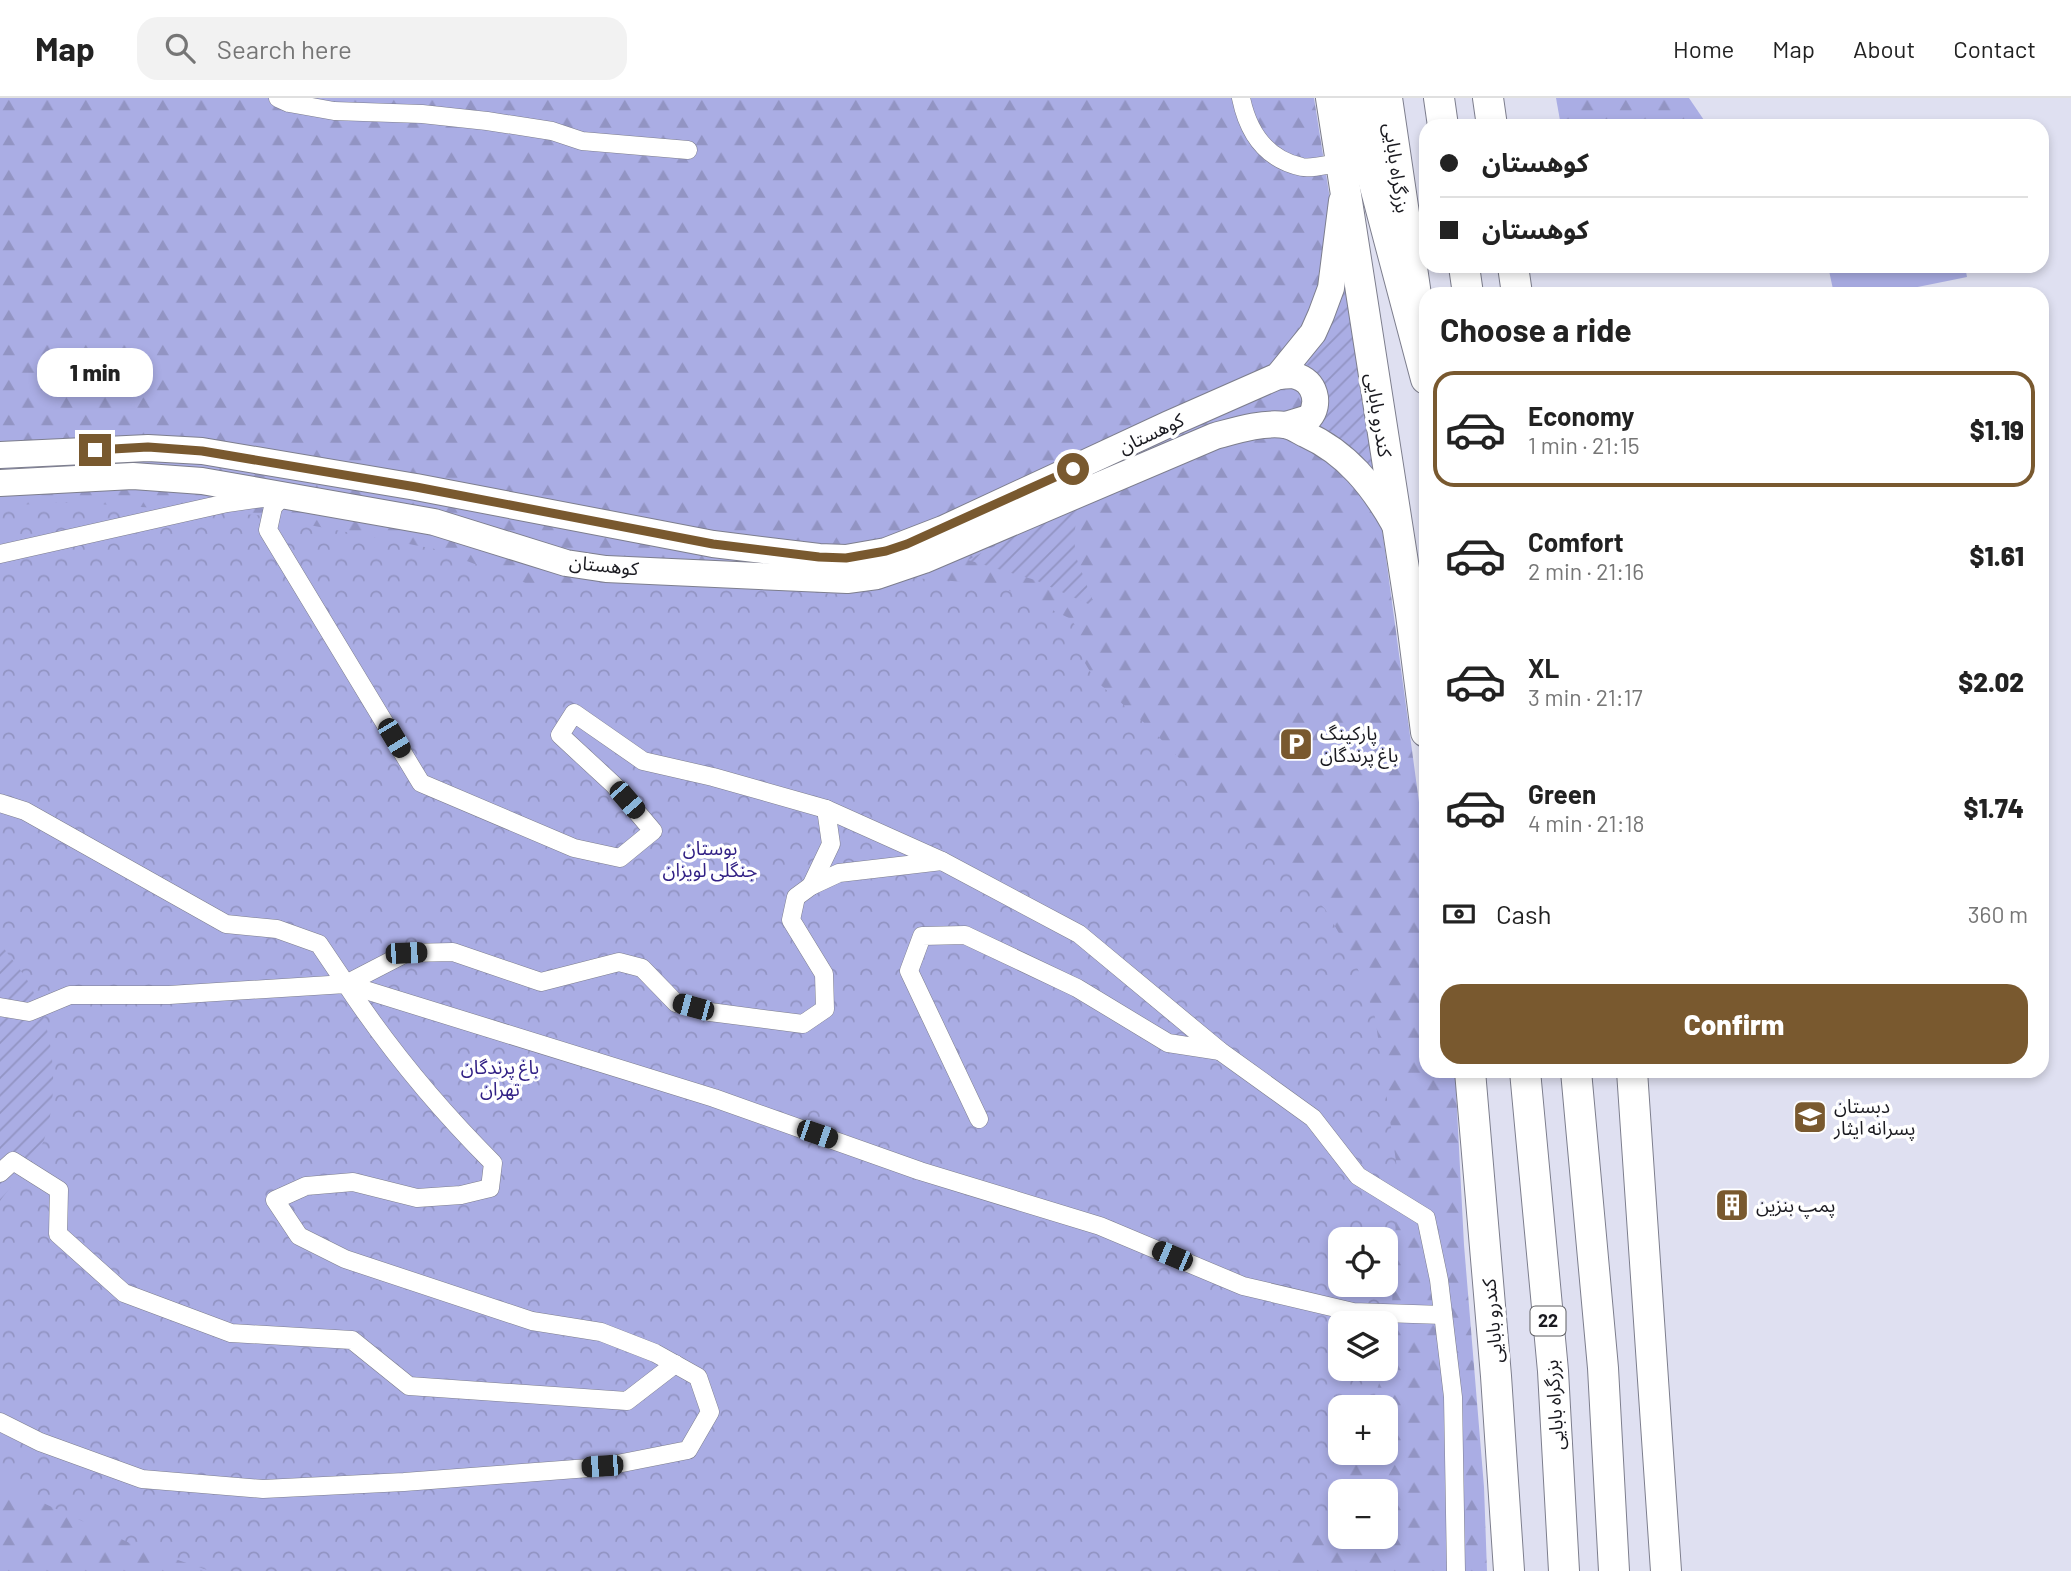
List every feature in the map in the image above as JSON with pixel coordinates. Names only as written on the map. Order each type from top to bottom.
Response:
[{"type":"main road","name":"کندرو بابایی","points":[[1331,98],[1419,677]]},
{"type":"main road","points":[[1358,98],[1373,179],[1419,353]]},
{"type":"main road","name":"بزرگراه بابایی","points":[[1387,98],[1419,315]]},
{"type":"main road","points":[[1439,98],[1442,119]]},
{"type":"main road","points":[[1488,98],[1491,119]]},
{"type":"main road","name":"کوهستان","points":[[0,455],[148,447],[202,451],[416,487],[713,544],[819,557],[846,558],[886,551],[954,524],[1278,376],[1313,333],[1331,288],[1342,175]]},
{"type":"main road","points":[[1278,376],[1300,377],[1310,386],[1315,398],[1316,405],[1309,418],[1286,425]]},
{"type":"main road","name":"کوهستان","points":[[0,483],[133,476],[202,481],[434,522],[566,563],[606,569],[847,580],[877,576],[996,531],[1215,436],[1253,427],[1286,425],[1320,440],[1351,464],[1372,488],[1396,527]]},
{"type":"main road","points":[[566,563],[570,517]]},
{"type":"main road","name":"کندرو بابایی","points":[[1471,1078],[1495,1362],[1509,1571]]},
{"type":"main road","name":"بزرگراه بابایی","points":[[1526,1078],[1553,1371],[1564,1571]]},
{"type":"main road","points":[[1577,1078],[1603,1367],[1614,1571]]},
{"type":"main road","points":[[1632,1078],[1666,1571]]},
{"type":"main road","points":[[1663,1512],[1675,1571]]},
{"type":"street","points":[[278,98],[289,103],[334,111],[448,117],[552,131],[583,141],[612,145],[688,150]]},
{"type":"street","points":[[1241,98],[1246,122],[1270,154],[1304,167],[1342,175]]},
{"type":"street","points":[[0,554],[227,503],[284,495]]},
{"type":"street","points":[[284,495],[273,507],[268,530],[421,783],[574,848],[620,858],[653,831],[614,785],[560,735],[574,713],[643,761],[713,777],[826,809],[942,862],[1079,934],[1220,1051],[1313,1118],[1358,1176],[1426,1217],[1439,1280],[1453,1397],[1456,1571]]},
{"type":"street","points":[[0,803],[25,811],[226,924],[277,929],[319,944],[373,1024],[412,1075],[493,1163],[490,1188],[461,1195],[417,1198],[353,1182],[306,1185],[275,1200],[299,1236],[345,1259],[455,1298],[531,1321],[601,1332],[655,1353],[698,1377],[710,1412],[688,1450],[602,1466],[404,1482],[264,1489],[142,1479],[40,1442],[0,1422]]},
{"type":"street","points":[[811,886],[831,844],[826,809]]},
{"type":"street","points":[[346,984],[406,953],[453,952],[541,982],[619,962],[642,968],[676,1003],[710,1012],[803,1024],[825,1009],[824,974],[791,919],[796,897],[811,886],[839,873],[942,862]]},
{"type":"street","points":[[979,1119],[909,971],[922,936],[965,935],[1077,988],[1168,1043],[1220,1051]]},
{"type":"street","points":[[0,1007],[29,1012],[70,995],[169,995],[346,984],[714,1098],[920,1171],[1100,1226],[1243,1286],[1353,1312],[1443,1315]]},
{"type":"street","points":[[0,1172],[13,1161],[59,1190],[58,1234],[124,1293],[231,1333],[352,1340],[409,1386],[628,1401],[675,1364]]},
{"type":"green space","name":"باغ پرندگان تهران","points":[[0,98],[1314,98],[1382,528],[1419,802],[1419,1078],[1455,1078],[1464,1245],[1484,1487],[1487,1571],[0,1571]]},
{"type":"green space","points":[[1556,98],[1689,98],[1703,119],[1560,119]]},
{"type":"green space","points":[[1341,259],[1381,491],[1314,428],[1325,385],[1310,366],[1302,363]]},
{"type":"green space","points":[[1830,273],[1966,273],[1967,277],[1918,287],[1832,287]]},
{"type":"green space","name":"باغ پرندگان تهران","points":[[69,502],[257,515],[435,549],[531,585],[701,585],[834,594],[863,592],[913,578],[978,583],[1017,593],[1069,618],[1077,627],[1085,663],[1095,680],[1150,728],[1325,909],[1355,961],[1375,1017],[1398,1175],[1396,1227],[1328,1227],[1328,1297],[1392,1297],[1392,1311],[1328,1311],[1328,1381],[1380,1381],[1375,1395],[1328,1395],[1328,1465],[1352,1465],[1347,1479],[1328,1479],[1328,1525],[1275,1571],[210,1571],[134,1545],[0,1483],[0,506]]},
{"type":"green space","points":[[1078,503],[1074,538],[1076,557],[1095,607],[1035,580],[968,560]]},
{"type":"green space","points":[[0,943],[36,996],[48,1036],[53,1078],[49,1120],[41,1147],[0,1201]]},
{"type":"place","name":"پارکینگ باغ پرندگان","points":[[1296,744]]},
{"type":"place","name":"دبستان پسرانه ایثار","points":[[1810,1117]]},
{"type":"place","name":"پمپ بنزین","points":[[1732,1205]]},
{"type":"route","points":[[95,450],[148,447],[202,451],[416,487],[713,544],[846,558],[886,551],[907,544],[1073,469]]},
{"type":"park label","name":"بوستان جنگلی لویزان","points":[[710,859]]}]
